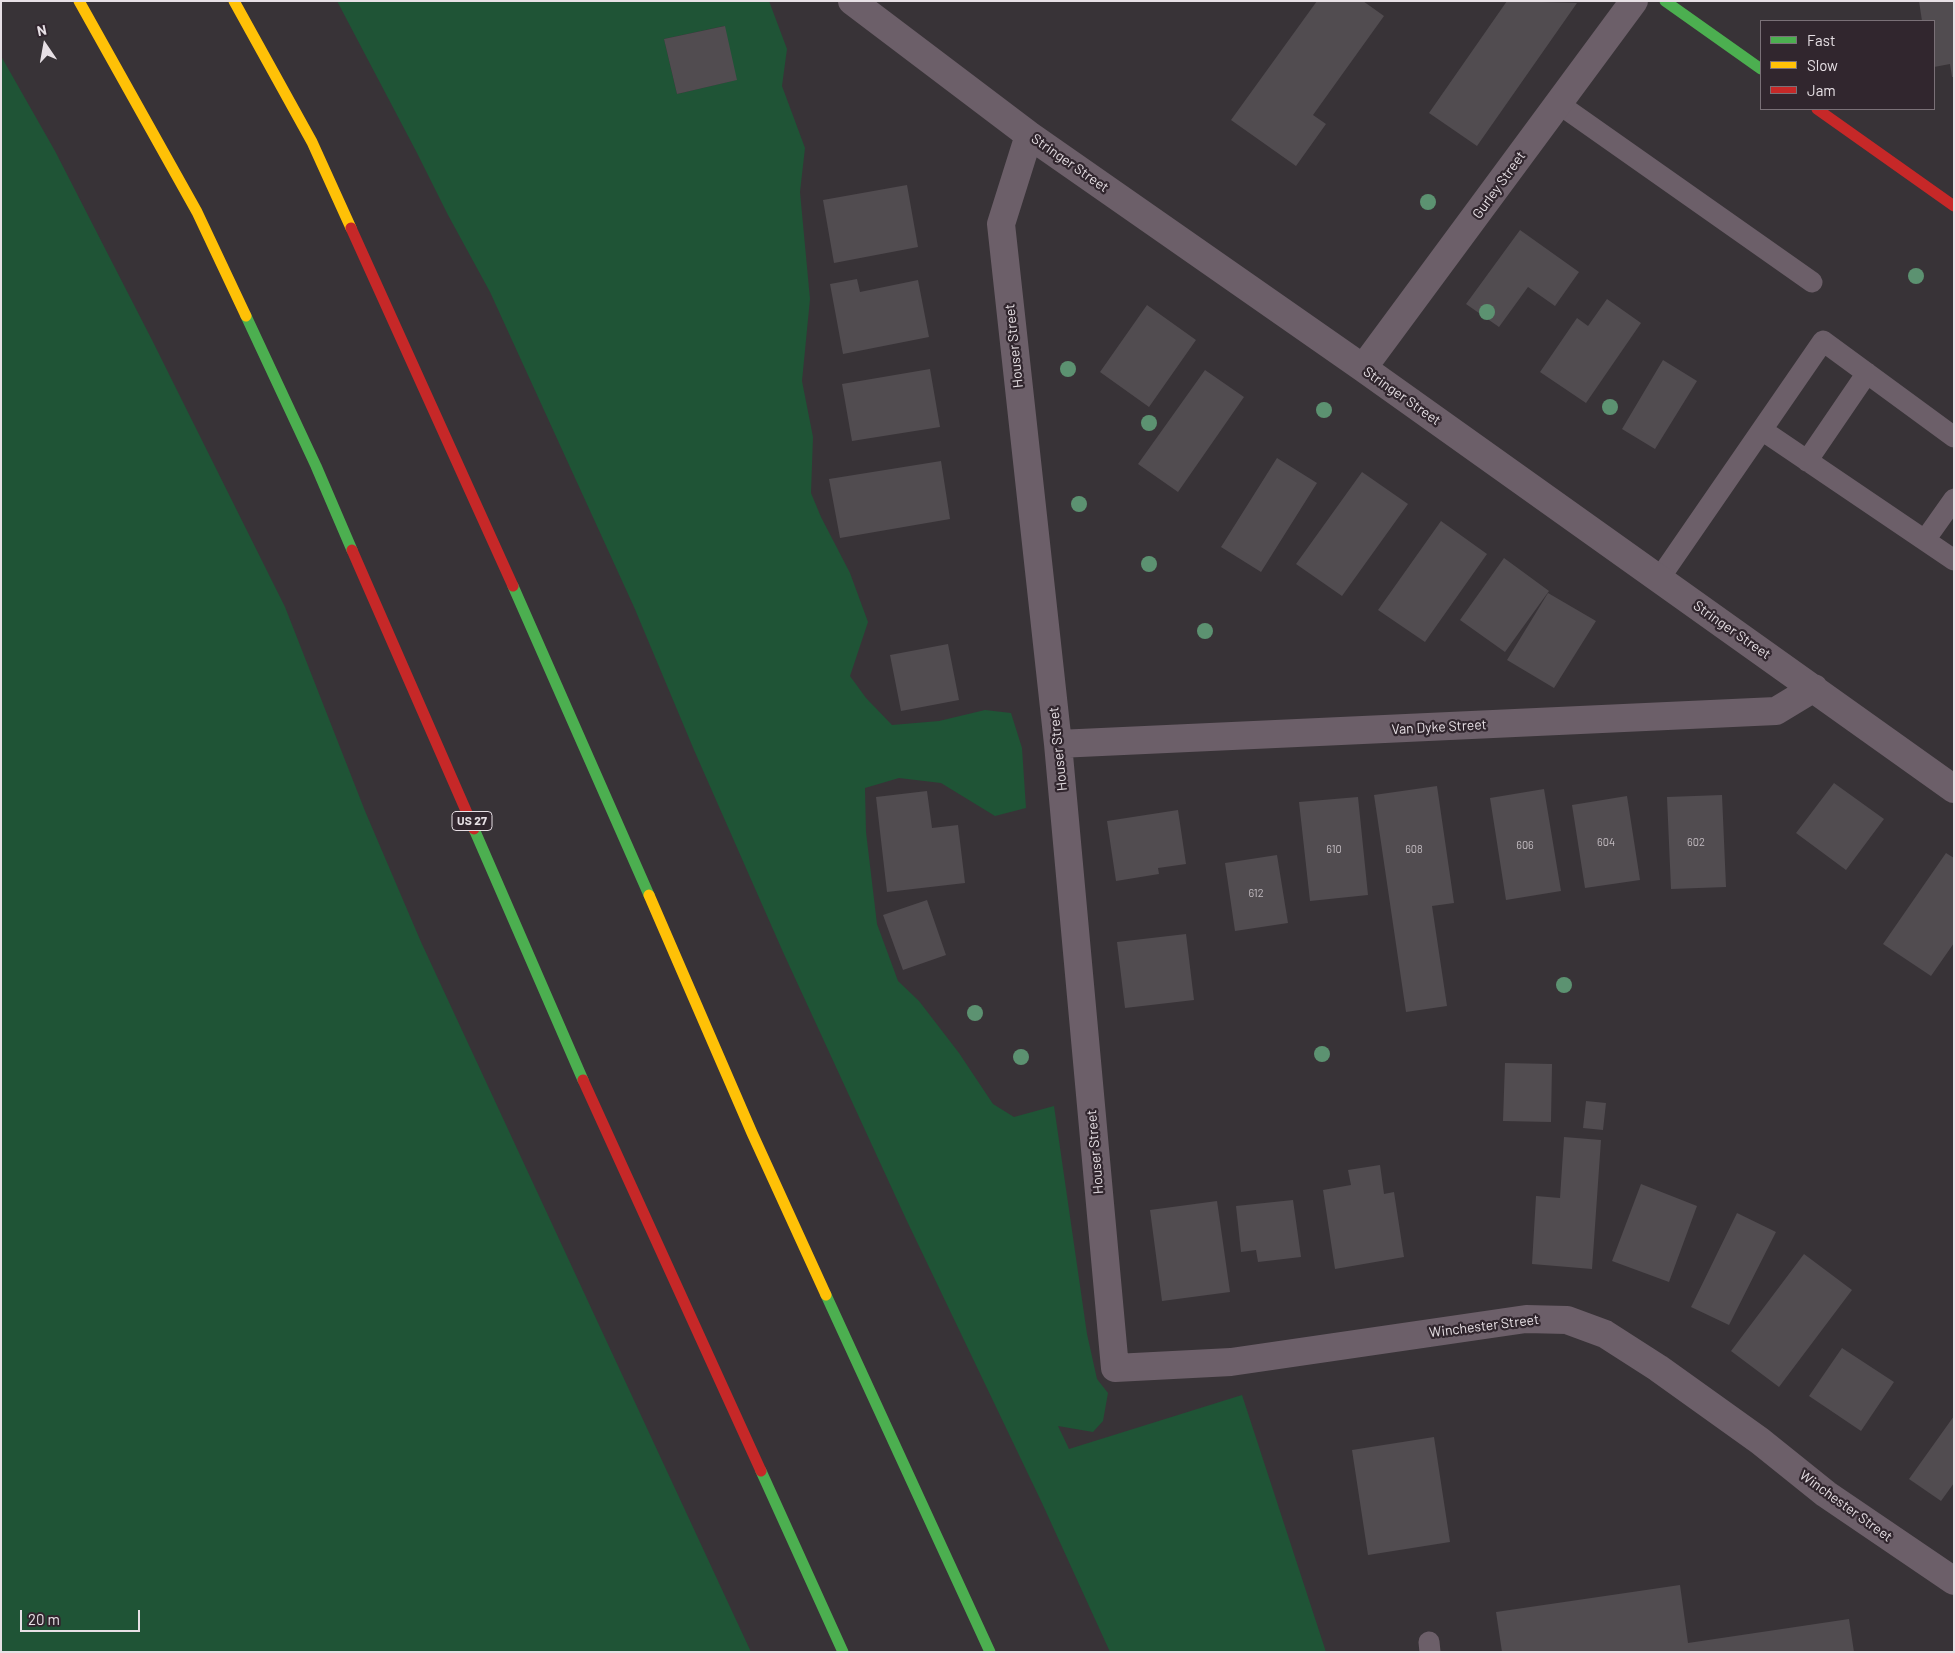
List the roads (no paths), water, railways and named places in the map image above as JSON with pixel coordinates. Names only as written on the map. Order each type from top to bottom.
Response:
[{"type":"main road","name":"US 27","points":[[79,1],[197,212],[316,466],[614,1150],[843,1652]]},
{"type":"main road","points":[[234,1],[312,142],[539,644],[756,1142],[990,1652]]},
{"type":"main road","points":[[1665,1],[1760,69]]},
{"type":"main road","points":[[1818,110],[1954,206]]},
{"type":"street","name":"Stringer Street","points":[[852,1],[1029,135],[1363,368],[1954,788]]},
{"type":"street","name":"Gurley Street","points":[[1363,368],[1634,1]]},
{"type":"street","name":"Houser Street","points":[[1029,135],[1001,224],[1058,744],[1115,1368]]},
{"type":"street","name":"Van Dyke Street","points":[[1058,744],[1776,711],[1814,688]]},
{"type":"street","name":"Winchester Street","points":[[1115,1368],[1231,1362],[1526,1319],[1567,1320],[1606,1334],[1658,1368],[1760,1441],[1826,1494],[1954,1581]]},
{"type":"lane","points":[[1559,104],[1812,282]]},
{"type":"lane","points":[[1659,579],[1823,341],[1954,437]]},
{"type":"lane","points":[[1807,460],[1867,373]]},
{"type":"lane","points":[[1762,430],[1954,560]]},
{"type":"lane","points":[[1925,540],[1954,499]]}]
